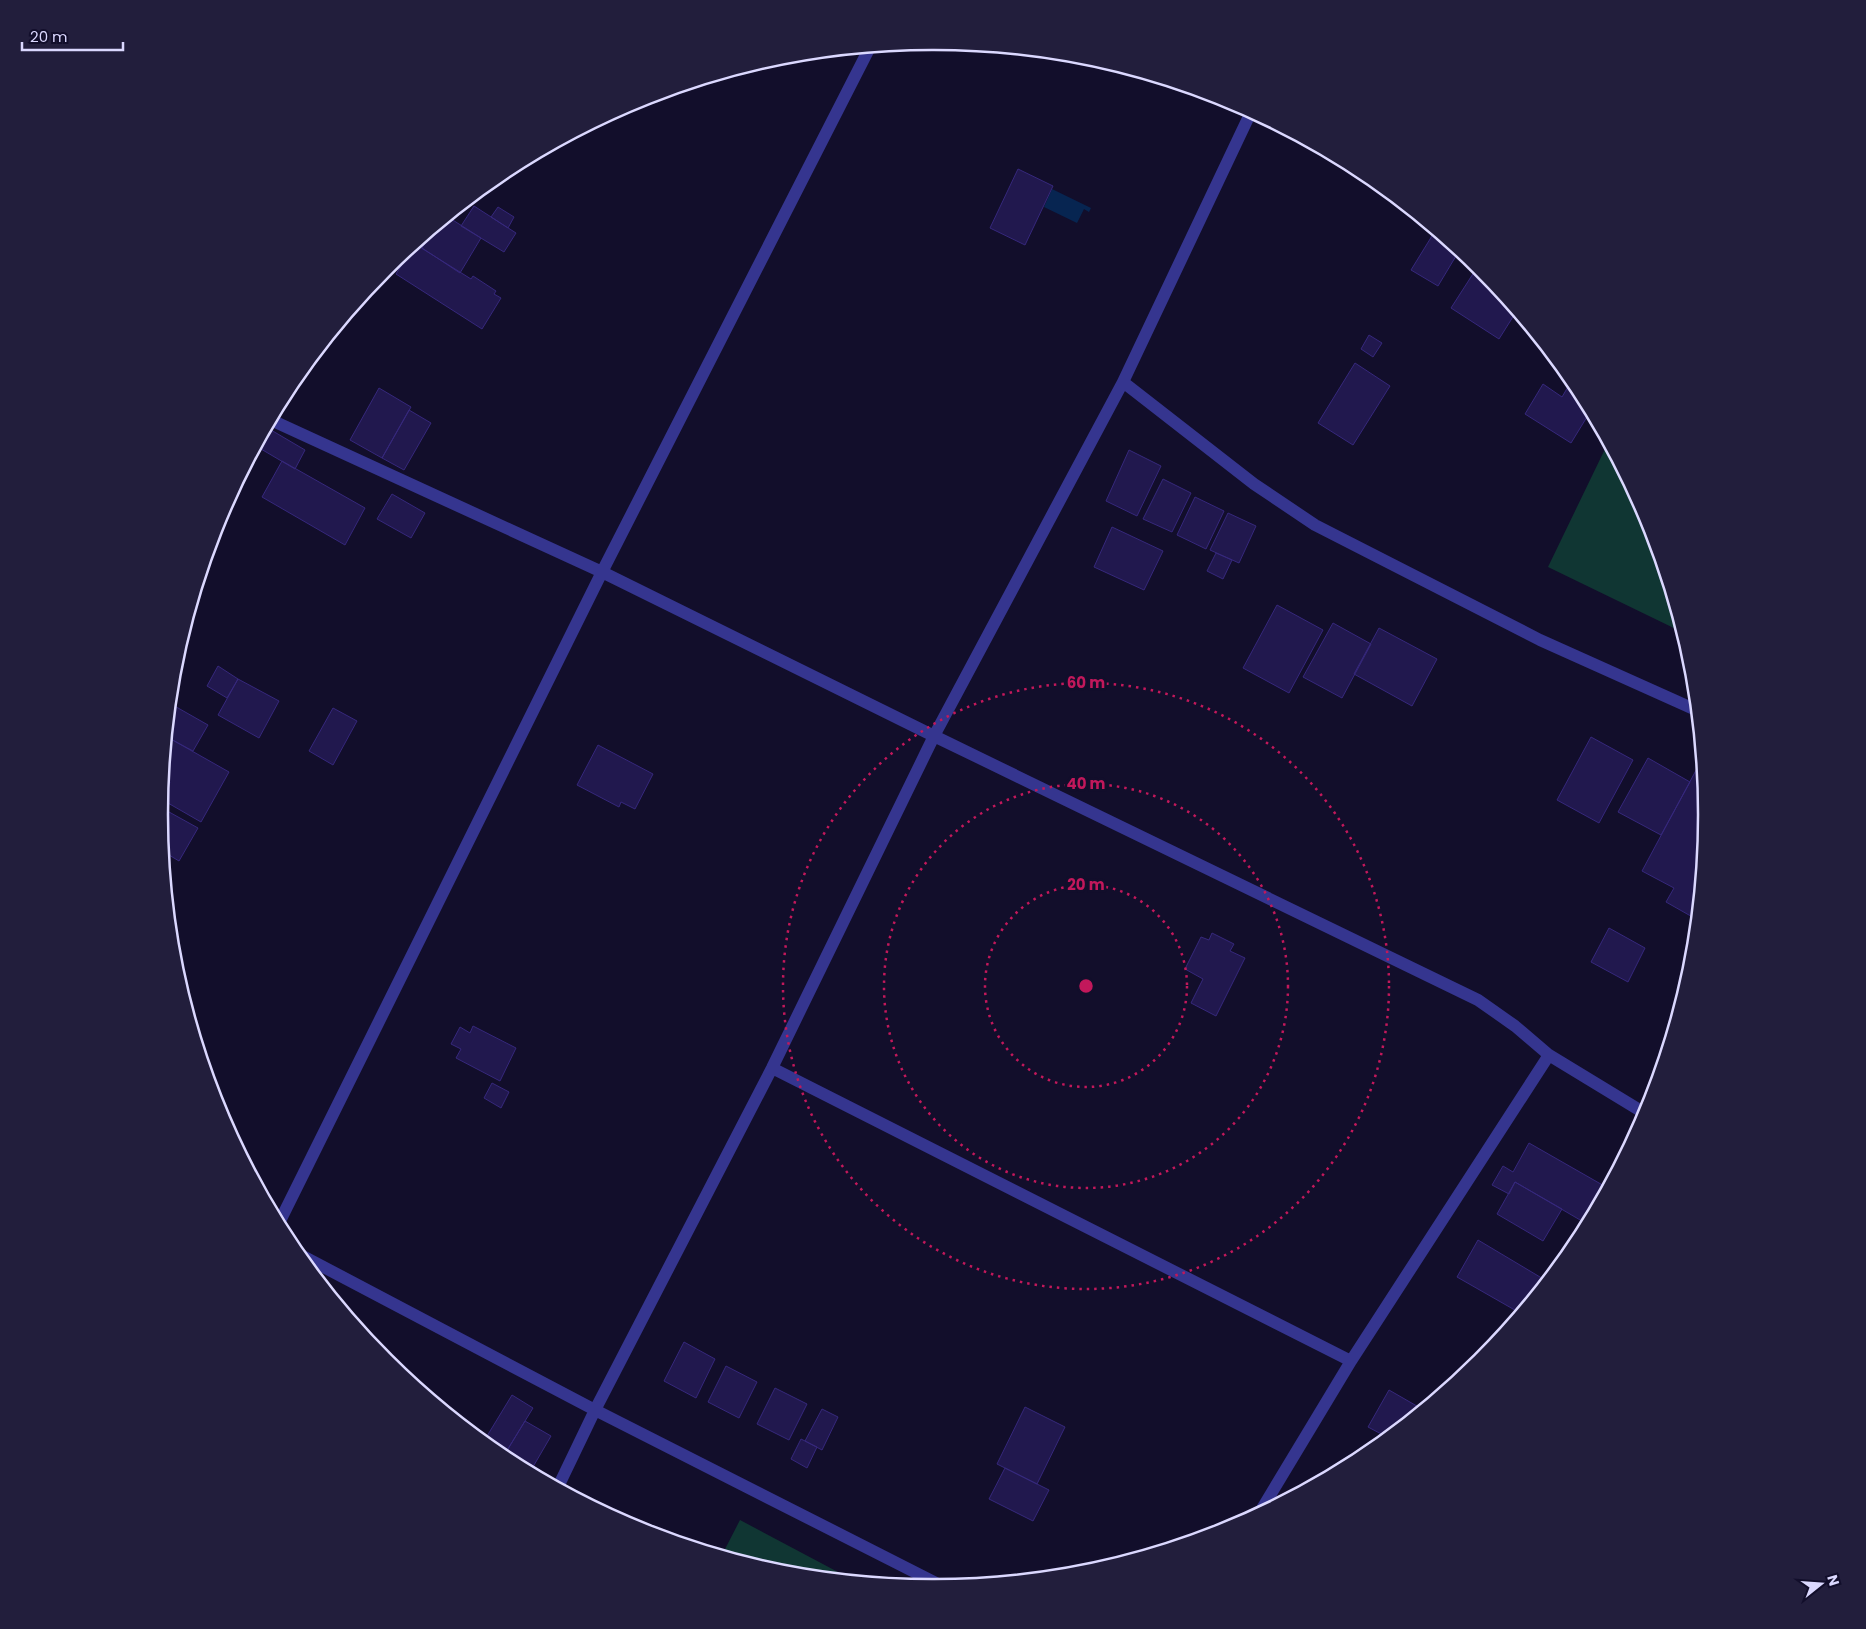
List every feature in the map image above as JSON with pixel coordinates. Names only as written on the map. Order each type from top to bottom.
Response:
[{"type":"street","points":[[283,1216],[602,572],[867,54]]},
{"type":"street","points":[[560,1482],[595,1410],[772,1068],[934,736],[1123,382],[1248,118]]},
{"type":"street","points":[[1123,382],[1254,484],[1315,525],[1540,640],[1690,707]]},
{"type":"street","points":[[277,423],[602,572],[934,736],[1478,1000],[1515,1026],[1548,1055],[1638,1109]]},
{"type":"street","points":[[1266,1502],[1351,1361],[1548,1055]]},
{"type":"street","points":[[772,1068],[1351,1361]]},
{"type":"street","points":[[313,1261],[595,1410],[928,1579]]},
{"type":"green space","points":[[1605,450],[1619,476],[1639,522],[1657,569],[1674,628],[1548,567]]},
{"type":"green space","points":[[740,1520],[839,1573],[784,1564],[725,1550]]},
{"type":"water","points":[[1052,189],[1091,208],[1089,212],[1084,209],[1077,223],[1044,207]]},
{"type":"building","points":[[1018,169],[1053,186],[1025,245],[990,228]]},
{"type":"building","points":[[474,206],[516,233],[504,252],[461,226]]},
{"type":"building","points":[[498,207],[514,217],[508,228],[491,217]]},
{"type":"building","points":[[453,220],[481,238],[460,273],[422,248]]},
{"type":"building","points":[[1432,236],[1455,257],[1438,286],[1411,270]]},
{"type":"building","points":[[421,248],[471,279],[473,276],[496,291],[494,294],[501,298],[482,329],[396,274],[402,265]]},
{"type":"building","points":[[1473,273],[1513,316],[1499,339],[1451,308]]},
{"type":"building","points":[[1369,335],[1382,343],[1373,357],[1361,349]]},
{"type":"building","points":[[1355,363],[1390,386],[1353,445],[1318,423]]},
{"type":"building","points":[[1543,384],[1562,397],[1567,388],[1586,418],[1571,443],[1525,414]]},
{"type":"building","points":[[379,388],[411,407],[382,458],[350,440]]},
{"type":"building","points":[[409,410],[431,423],[404,470],[382,458]]},
{"type":"building","points":[[272,431],[305,450],[295,469],[262,449]]},
{"type":"building","points":[[1129,450],[1161,466],[1137,516],[1106,501]]},
{"type":"building","points":[[282,461],[365,508],[345,545],[262,497]]},
{"type":"building","points":[[1163,479],[1191,493],[1172,532],[1143,519]]},
{"type":"building","points":[[392,494],[425,513],[411,538],[377,519]]},
{"type":"building","points":[[1195,497],[1224,511],[1206,549],[1177,535]]},
{"type":"building","points":[[1228,513],[1256,526],[1239,563],[1210,550]]},
{"type":"building","points":[[1112,527],[1163,551],[1144,590],[1094,567]]},
{"type":"building","points":[[1216,553],[1232,560],[1223,579],[1207,571]]},
{"type":"building","points":[[1277,605],[1323,630],[1289,693],[1243,668]]},
{"type":"building","points":[[1333,623],[1371,644],[1342,698],[1303,677]]},
{"type":"building","points":[[1379,628],[1437,659],[1412,706],[1354,674]]},
{"type":"building","points":[[218,666],[238,679],[227,698],[207,686]]},
{"type":"building","points":[[238,679],[279,701],[259,738],[218,715]]},
{"type":"building","points":[[176,707],[208,725],[193,751],[172,740]]},
{"type":"building","points":[[333,708],[357,721],[333,765],[309,751]]},
{"type":"building","points":[[1591,737],[1633,760],[1599,823],[1557,800]]},
{"type":"building","points":[[172,740],[229,772],[201,822],[168,803]]},
{"type":"building","points":[[598,745],[653,774],[635,809],[621,802],[619,807],[577,785]]},
{"type":"building","points":[[1648,758],[1690,782],[1661,835],[1618,812]]},
{"type":"building","points":[[1696,770],[1698,814],[1696,865],[1691,916],[1666,902],[1674,888],[1642,871]]},
{"type":"building","points":[[168,811],[198,828],[179,861],[170,855]]},
{"type":"building","points":[[1609,928],[1645,948],[1628,982],[1591,962]]},
{"type":"building","points":[[1212,933],[1234,944],[1230,951],[1245,958],[1216,1016],[1191,1003],[1203,979],[1185,969],[1201,937],[1209,940]]},
{"type":"building","points":[[473,1026],[516,1048],[500,1081],[456,1058],[461,1049],[451,1044],[460,1027],[470,1033]]},
{"type":"building","points":[[492,1083],[509,1092],[501,1108],[484,1098]]},
{"type":"building","points":[[1529,1143],[1602,1185],[1581,1220],[1515,1182],[1509,1194],[1492,1185],[1503,1166],[1513,1172]]},
{"type":"building","points":[[1515,1182],[1562,1209],[1543,1241],[1497,1214]]},
{"type":"building","points":[[1478,1240],[1541,1278],[1515,1310],[1457,1277]]},
{"type":"building","points":[[684,1342],[715,1359],[696,1398],[664,1381]]},
{"type":"building","points":[[726,1366],[757,1382],[739,1418],[708,1402]]},
{"type":"building","points":[[775,1388],[807,1404],[789,1440],[757,1424]]},
{"type":"building","points":[[1389,1390],[1416,1406],[1381,1434],[1368,1427]]},
{"type":"building","points":[[512,1395],[533,1408],[508,1450],[488,1435]]},
{"type":"building","points":[[1025,1407],[1065,1427],[1037,1484],[997,1464]]},
{"type":"building","points":[[822,1409],[838,1417],[822,1450],[805,1441]]},
{"type":"building","points":[[525,1421],[551,1436],[533,1466],[507,1450]]},
{"type":"building","points":[[801,1439],[817,1447],[807,1468],[791,1459]]},
{"type":"building","points":[[1005,1468],[1049,1490],[1033,1521],[989,1499]]}]
